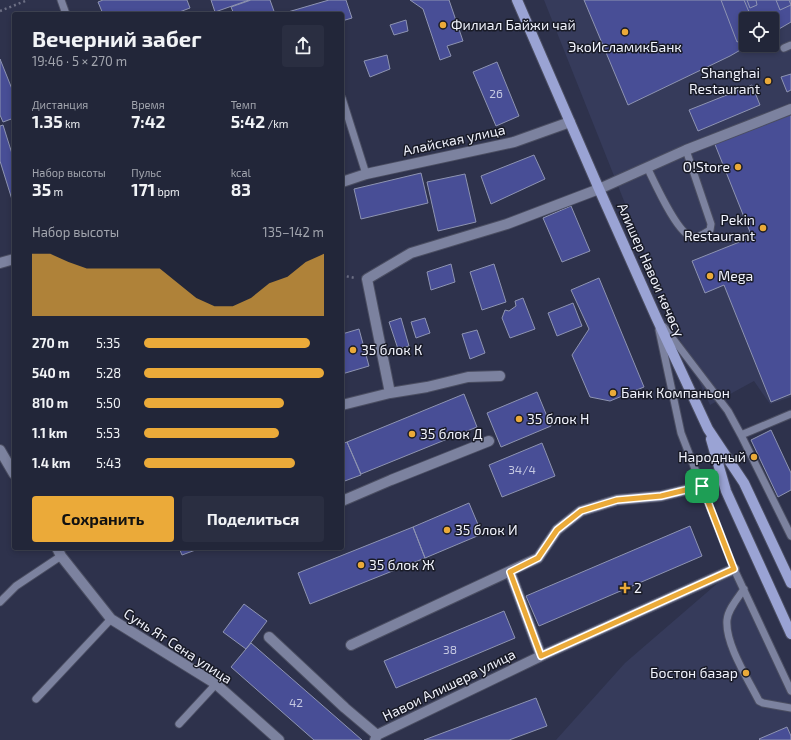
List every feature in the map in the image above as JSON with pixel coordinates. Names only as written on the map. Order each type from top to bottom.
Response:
[{"type":"main road","name":"Алишер Навои көчөсү","points":[[517,0],[599,189],[708,429],[726,491],[791,634]]},
{"type":"main road","name":"Алишер Навои көчөсү","points":[[708,429],[744,483],[791,583]]},
{"type":"street","points":[[390,392],[367,279],[411,253],[507,224],[599,189],[686,150],[791,108]]},
{"type":"street","name":"Алайская улица","points":[[344,181],[366,174],[514,142],[570,122]]},
{"type":"street","points":[[0,263],[12,260]]},
{"type":"street","points":[[344,404],[390,392],[427,387],[468,377],[500,376]]},
{"type":"street","points":[[344,500],[489,441]]},
{"type":"street","points":[[0,450],[12,471]]},
{"type":"street","points":[[351,644],[538,558],[557,530],[581,511],[617,500],[661,496],[702,486]]},
{"type":"street","name":"Сунь Ят Сена улица","points":[[59,552],[111,619],[216,684],[279,740]]},
{"type":"street","name":"Навои Алишера улица","points":[[376,738],[541,656],[734,569]]},
{"type":"street","points":[[510,572],[541,656]]},
{"type":"street","points":[[269,637],[376,738]]},
{"type":"lane","points":[[61,0],[65,12]]},
{"type":"lane","points":[[344,104],[366,174]]},
{"type":"lane","points":[[647,167],[674,220],[685,233],[691,237],[695,238],[703,235],[710,230],[711,224],[686,150]]},
{"type":"lane","points":[[656,317],[728,411],[790,534]]},
{"type":"lane","points":[[656,317],[681,433],[734,569],[791,691]]},
{"type":"lane","points":[[741,435],[791,414]]},
{"type":"lane","points":[[0,602],[16,586],[59,552]]},
{"type":"lane","points":[[744,589],[730,610],[727,619],[728,632],[733,650],[759,701],[762,704],[791,708]]},
{"type":"lane","points":[[36,699],[111,619]]},
{"type":"lane","points":[[179,724],[216,684]]},
{"type":"path","points":[[0,11],[28,0]]},
{"type":"shaded area","points":[[544,0],[791,0],[791,397],[770,404],[754,381],[710,405],[673,324]]},
{"type":"shaded area","points":[[734,569],[791,694],[791,740],[556,740],[625,663]]},
{"type":"building","points":[[103,0],[187,0],[190,8],[179,12],[102,12],[98,2]]},
{"type":"building","points":[[211,0],[249,0],[215,12]]},
{"type":"building","points":[[251,0],[270,0],[274,12],[233,12],[231,7]]},
{"type":"building","points":[[329,0],[346,0],[352,18],[344,20],[344,12],[288,12]]},
{"type":"building","name":"Филиал Байжи чай","points":[[410,0],[449,0],[463,41],[447,46],[451,56],[440,60],[423,9]]},
{"type":"building","points":[[584,0],[791,0],[791,22],[779,29],[779,12],[739,12],[739,51],[628,105]]},
{"type":"building","points":[[721,0],[744,0],[749,12],[739,12],[739,41],[737,42]]},
{"type":"building","points":[[747,0],[756,0],[757,5],[750,8]]},
{"type":"building","points":[[776,0],[789,0],[791,5],[780,10]]},
{"type":"building","points":[[406,20],[408,31],[394,35],[390,25]]},
{"type":"building","points":[[387,55],[390,69],[370,77],[364,61]]},
{"type":"building","points":[[0,59],[12,89],[12,119],[3,122],[0,115]]},
{"type":"building","points":[[497,62],[519,116],[496,126],[473,72]]},
{"type":"building","points":[[791,74],[791,90],[787,92],[781,77]]},
{"type":"building","points":[[752,85],[760,105],[698,131],[689,110]]},
{"type":"building","points":[[791,111],[791,394],[771,402],[724,285],[705,293],[692,261],[752,237],[714,142]]},
{"type":"building","points":[[3,125],[12,154],[12,200],[0,161],[0,126]]},
{"type":"building","points":[[534,155],[545,179],[491,204],[481,176]]},
{"type":"building","points":[[421,173],[428,203],[361,219],[354,189]]},
{"type":"building","points":[[465,174],[476,222],[438,231],[427,182]]},
{"type":"building","points":[[571,206],[590,251],[562,262],[543,218]]},
{"type":"building","points":[[451,264],[455,282],[431,290],[427,272]]},
{"type":"building","points":[[494,264],[506,302],[482,310],[470,272]]},
{"type":"building","points":[[599,278],[644,387],[610,401],[590,397],[572,355],[589,329],[571,290]]},
{"type":"building","points":[[523,298],[535,329],[510,338],[502,318],[505,310],[509,311],[516,306],[515,301]]},
{"type":"building","points":[[573,303],[582,326],[557,336],[548,313]]},
{"type":"building","points":[[401,318],[409,346],[398,349],[389,322]]},
{"type":"building","points":[[425,318],[430,333],[416,338],[411,322]]},
{"type":"building","name":"35 блок К","points":[[359,329],[369,366],[344,373],[344,333]]},
{"type":"building","points":[[477,330],[485,353],[470,359],[462,334]]},
{"type":"building","name":"35 блок Н","points":[[537,392],[551,426],[501,447],[487,413]]},
{"type":"building","name":"35 блок Д","points":[[464,394],[477,427],[361,474],[347,442]]},
{"type":"building","points":[[771,430],[791,473],[791,490],[778,497],[751,440]]},
{"type":"building","points":[[347,442],[361,475],[344,481],[344,443]]},
{"type":"building","points":[[542,443],[555,476],[502,497],[489,465]]},
{"type":"building","name":"35 блок И","points":[[469,503],[482,534],[425,558],[413,527]]},
{"type":"building","points":[[690,526],[702,556],[539,626],[526,596]]},
{"type":"building","name":"35 блок Ж","points":[[413,527],[425,558],[310,604],[298,573]]},
{"type":"building","points":[[180,550],[196,550],[182,555]]},
{"type":"building","points":[[244,604],[267,621],[246,649],[223,632]]},
{"type":"building","points":[[504,611],[515,638],[396,688],[384,661]]},
{"type":"building","points":[[251,643],[362,740],[314,740],[231,667]]},
{"type":"building","points":[[536,698],[547,726],[509,740],[424,740]]},
{"type":"building","points":[[787,727],[791,740],[759,739]]},
{"type":"place","name":"Филиал Байжи чай","points":[[443,25]]},
{"type":"place","name":"ЭкоИсламикБанк","points":[[625,32]]},
{"type":"place","name":"Shanghai Restaurant","points":[[768,81]]},
{"type":"place","name":"O!Store","points":[[738,167]]},
{"type":"place","name":"Pekin Restaurant","points":[[763,228]]},
{"type":"place","name":"Mega","points":[[710,276]]},
{"type":"place","name":"35 блок К","points":[[353,350]]},
{"type":"place","name":"Банк Компаньон","points":[[613,393]]},
{"type":"place","name":"35 блок Н","points":[[519,419]]},
{"type":"place","name":"35 блок Д","points":[[412,434]]},
{"type":"place","name":"Народный","points":[[754,457]]},
{"type":"place","name":"35 блок И","points":[[447,530]]},
{"type":"place","name":"35 блок Ж","points":[[361,565]]},
{"type":"place","name":"2","points":[[625,588]]},
{"type":"place","name":"Бостон базар","points":[[746,673]]},
{"type":"route","points":[[702,486],[734,569],[541,656],[510,572],[538,558],[557,530],[581,511],[617,500],[661,496],[702,486]]}]
